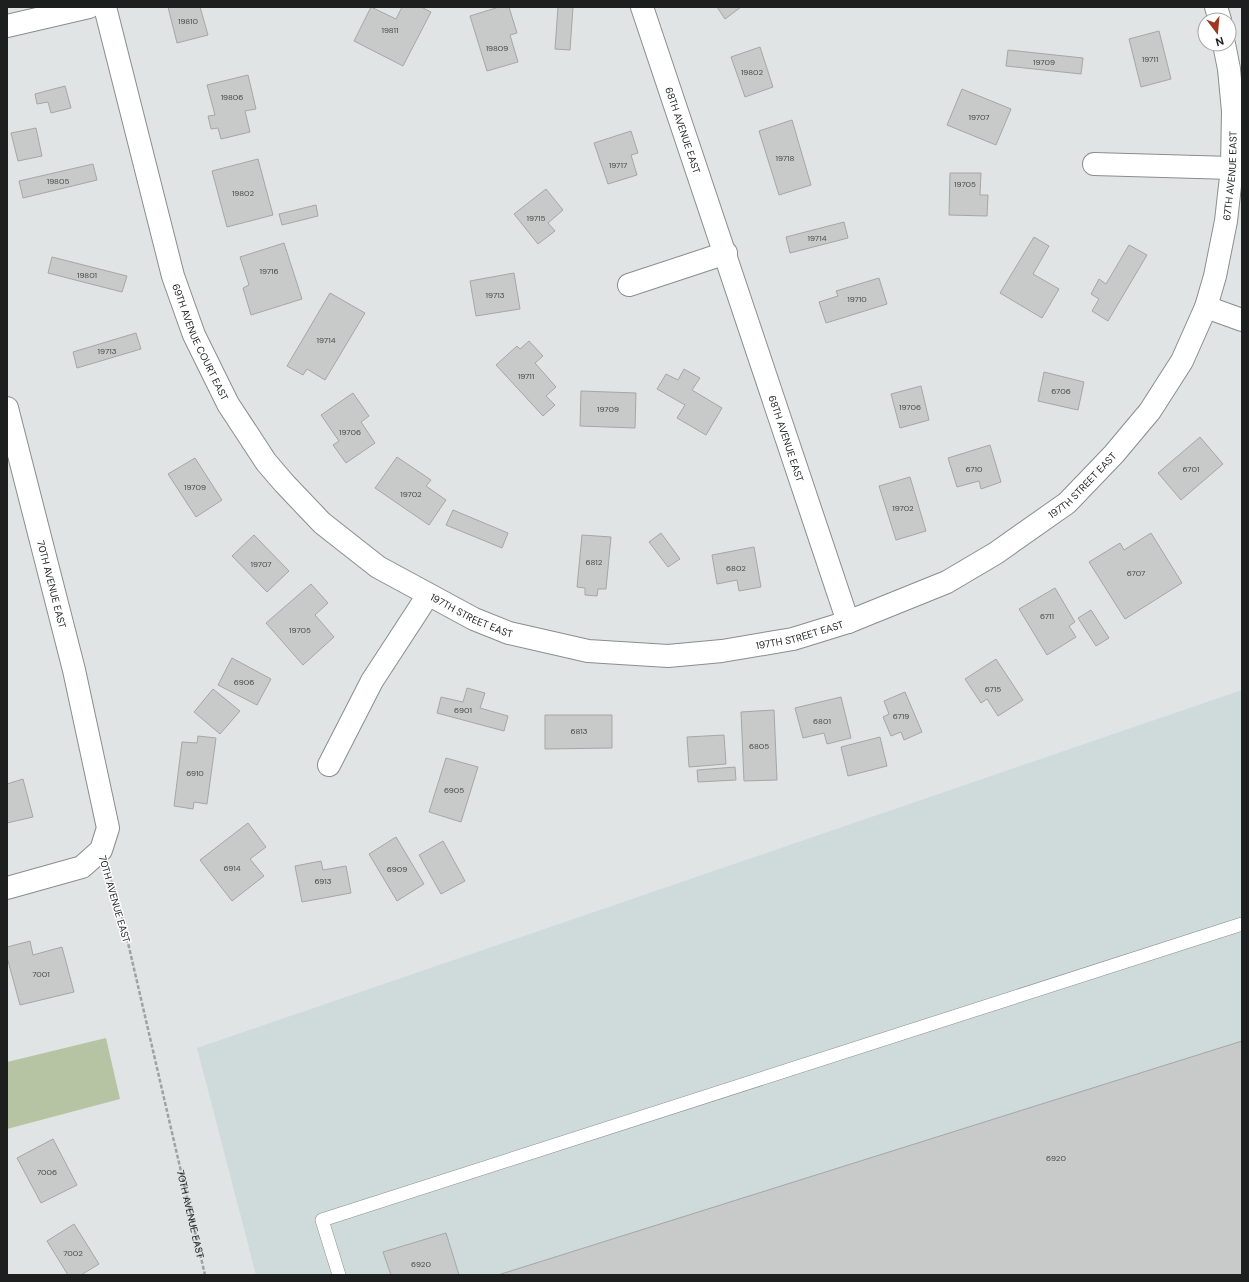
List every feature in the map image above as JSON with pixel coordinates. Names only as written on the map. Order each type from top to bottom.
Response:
[{"type":"street","points":[[7,26],[88,7]]},
{"type":"street","name":"69TH AVENUE COURT EAST","points":[[104,7],[173,276],[194,335],[228,404],[266,462],[322,523],[378,567],[428,595]]},
{"type":"street","name":"68TH AVENUE EAST","points":[[642,7],[726,253],[848,622]]},
{"type":"street","name":"67TH AVENUE EAST","points":[[1206,307],[1215,276],[1226,221],[1232,168],[1233,111],[1229,68],[1226,52]]},
{"type":"street","points":[[1094,164],[1232,168]]},
{"type":"street","points":[[629,285],[726,253]]},
{"type":"street","points":[[1206,307],[1242,320]]},
{"type":"street","name":"197TH STREET EAST","points":[[329,765],[372,681],[428,595],[474,619],[509,633],[588,651],[668,656],[722,651],[793,639],[848,622],[947,582],[996,553],[1067,503],[1114,454],[1150,411],[1182,361],[1206,307]]},
{"type":"street","name":"70TH AVENUE EAST","points":[[7,408],[72,662],[105,808],[108,828],[101,850]]},
{"type":"street","points":[[7,888],[82,867],[101,850]]},
{"type":"lane","points":[[340,1275],[322,1220],[1242,924]]},
{"type":"path","name":"70TH AVENUE EAST","points":[[101,850],[119,904],[205,1275]]},
{"type":"shaded area","points":[[1242,690],[1242,1275],[256,1275],[197,1048]]},
{"type":"green space","points":[[106,1038],[120,1099],[7,1129],[7,1062]]},
{"type":"building","points":[[168,7],[200,7],[208,35],[177,43]]},
{"type":"building","points":[[371,7],[396,19],[402,7],[421,7],[431,12],[403,66],[354,41]]},
{"type":"building","points":[[499,7],[509,7],[517,33],[510,35],[518,62],[487,71],[470,16]]},
{"type":"building","points":[[558,7],[573,7],[570,50],[555,49]]},
{"type":"building","points":[[717,7],[741,7],[725,19]]},
{"type":"building","points":[[1159,31],[1171,79],[1141,87],[1129,39]]},
{"type":"building","points":[[760,47],[773,87],[745,97],[731,57]]},
{"type":"building","points":[[1008,50],[1083,58],[1081,74],[1006,66]]},
{"type":"building","points":[[248,75],[256,109],[245,111],[250,132],[221,139],[218,128],[211,129],[208,116],[215,115],[207,85]]},
{"type":"building","points":[[65,86],[71,108],[51,113],[48,102],[37,104],[35,94]]},
{"type":"building","points":[[962,89],[1011,109],[996,145],[947,125]]},
{"type":"building","points":[[792,120],[811,185],[779,195],[759,131]]},
{"type":"building","points":[[36,128],[42,156],[18,161],[11,133]]},
{"type":"building","points":[[631,131],[638,153],[631,155],[637,175],[608,184],[594,143]]},
{"type":"building","points":[[258,159],[273,215],[227,227],[212,171]]},
{"type":"building","points":[[93,164],[97,180],[23,198],[19,181]]},
{"type":"building","points":[[950,173],[981,173],[980,195],[988,195],[987,216],[949,215]]},
{"type":"building","points":[[546,189],[563,210],[548,223],[555,231],[538,244],[514,214]]},
{"type":"building","points":[[316,205],[318,216],[282,225],[279,214]]},
{"type":"building","points":[[844,222],[848,238],[790,253],[786,237]]},
{"type":"building","points":[[1034,237],[1049,246],[1033,274],[1059,289],[1042,318],[1000,293]]},
{"type":"building","points":[[284,243],[302,299],[251,315],[243,288],[249,285],[240,257]]},
{"type":"building","points":[[1129,245],[1147,255],[1108,321],[1092,311],[1099,299],[1091,294],[1099,279],[1106,284]]},
{"type":"building","points":[[52,257],[127,276],[122,292],[48,273]]},
{"type":"building","points":[[514,273],[520,309],[476,316],[470,281]]},
{"type":"building","points":[[879,278],[887,304],[826,323],[819,302],[838,296],[836,291]]},
{"type":"building","points":[[330,293],[365,313],[325,380],[307,369],[303,375],[287,366]]},
{"type":"building","points":[[136,333],[141,349],[77,368],[73,352]]},
{"type":"building","points":[[529,341],[543,356],[535,363],[556,387],[546,396],[555,405],[543,416],[496,365],[517,346],[520,349]]},
{"type":"building","points":[[684,369],[700,378],[692,390],[722,408],[706,435],[677,418],[685,405],[657,389],[666,374],[678,380]]},
{"type":"building","points":[[1044,372],[1084,382],[1078,410],[1038,401]]},
{"type":"building","points":[[921,386],[929,420],[900,428],[891,394]]},
{"type":"building","points":[[581,391],[636,393],[635,428],[580,426]]},
{"type":"building","points":[[353,393],[369,416],[361,422],[375,443],[346,463],[333,445],[339,441],[321,415]]},
{"type":"building","points":[[1200,437],[1223,464],[1181,500],[1158,473]]},
{"type":"building","points":[[990,445],[1001,482],[981,489],[979,481],[957,487],[948,458]]},
{"type":"building","points":[[397,457],[431,480],[426,486],[446,500],[429,525],[375,488]]},
{"type":"building","points":[[195,458],[222,500],[196,517],[168,474]]},
{"type":"building","points":[[910,477],[926,531],[896,540],[879,486]]},
{"type":"building","points":[[453,510],[508,533],[502,548],[446,525]]},
{"type":"building","points":[[661,533],[680,559],[668,567],[649,542]]},
{"type":"building","points":[[1151,533],[1182,583],[1125,619],[1089,562],[1120,543],[1124,550]]},
{"type":"building","points":[[254,535],[289,571],[267,592],[232,556]]},
{"type":"building","points":[[582,535],[611,537],[606,589],[598,589],[597,596],[585,595],[585,588],[577,587]]},
{"type":"building","points":[[754,547],[761,587],[739,591],[737,580],[717,584],[712,555]]},
{"type":"building","points":[[311,584],[328,603],[315,615],[334,637],[303,665],[266,623]]},
{"type":"building","points":[[1055,588],[1075,622],[1069,626],[1076,637],[1047,655],[1019,609]]},
{"type":"building","points":[[1091,610],[1109,638],[1096,646],[1078,618]]},
{"type":"building","points":[[232,658],[271,679],[257,705],[218,685]]},
{"type":"building","points":[[996,659],[1023,700],[998,716],[987,699],[981,703],[965,679]]},
{"type":"building","points":[[467,688],[485,693],[480,708],[508,716],[504,731],[437,713],[441,697],[463,702]]},
{"type":"building","points":[[213,689],[240,711],[220,734],[194,712]]},
{"type":"building","points":[[905,692],[922,732],[904,740],[901,732],[891,736],[883,717],[889,714],[884,701]]},
{"type":"building","points":[[841,697],[851,738],[827,744],[824,733],[803,738],[795,708]]},
{"type":"building","points":[[774,710],[777,780],[744,781],[741,712]]},
{"type":"building","points":[[545,715],[612,715],[612,748],[545,749]]},
{"type":"building","points":[[724,735],[726,764],[689,767],[687,737]]},
{"type":"building","points":[[198,736],[216,738],[207,804],[194,802],[193,809],[174,806],[182,742],[197,743]]},
{"type":"building","points":[[880,737],[887,766],[848,776],[841,747]]},
{"type":"building","points":[[446,758],[478,767],[461,822],[429,812]]},
{"type":"building","points":[[735,767],[736,780],[698,782],[697,770]]},
{"type":"building","points":[[23,779],[33,817],[7,823],[7,784]]},
{"type":"building","points":[[248,823],[266,847],[250,859],[264,876],[232,901],[200,860]]},
{"type":"building","points":[[396,837],[424,884],[397,901],[369,854]]},
{"type":"building","points":[[443,841],[465,881],[441,894],[419,855]]},
{"type":"building","points":[[321,861],[323,870],[346,866],[351,893],[302,902],[295,866]]},
{"type":"building","points":[[30,941],[33,955],[62,947],[74,992],[20,1005],[7,957],[7,947]]},
{"type":"building","points":[[1242,1041],[1242,1275],[498,1275]]},
{"type":"building","points":[[53,1139],[77,1185],[41,1203],[17,1158]]},
{"type":"building","points":[[74,1224],[99,1264],[81,1275],[68,1275],[47,1241]]},
{"type":"building","points":[[446,1233],[459,1275],[391,1275],[383,1252]]}]
